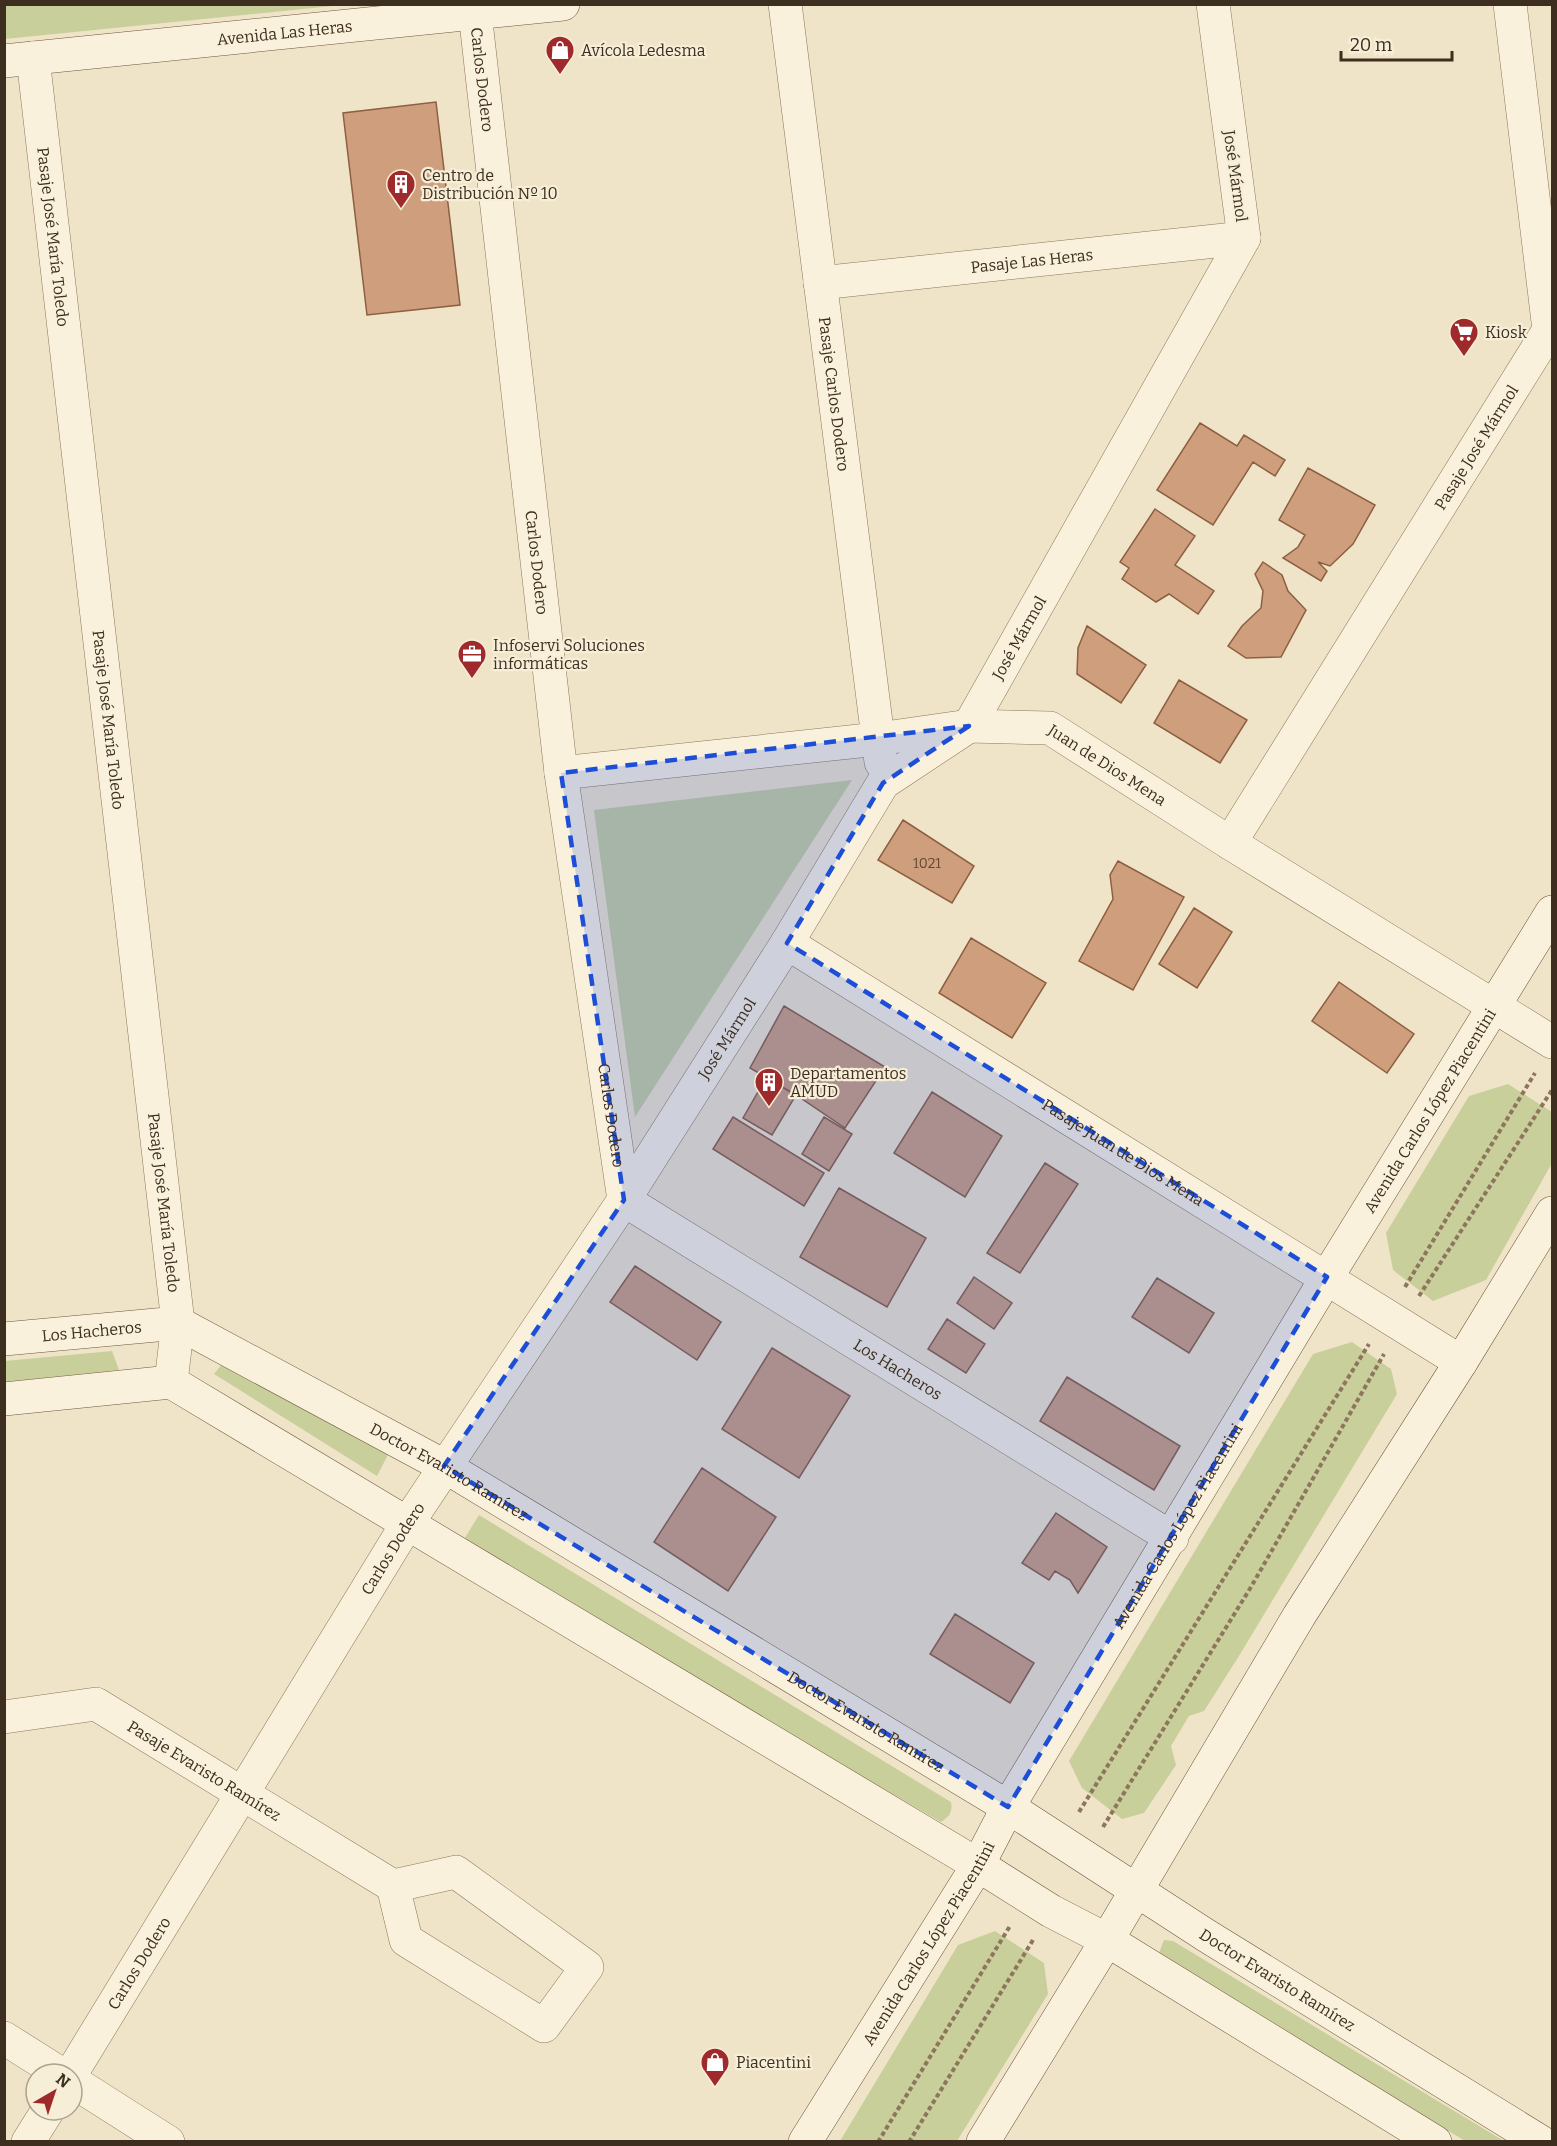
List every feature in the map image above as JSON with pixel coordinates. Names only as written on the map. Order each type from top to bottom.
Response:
[{"type":"street","name":"Avenida Las Heras","points":[[19,60],[474,9],[563,4]]},
{"type":"street","name":"Pasaje Carlos Dodero","points":[[785,4],[883,783]]},
{"type":"street","name":"José Mármol","points":[[624,1200],[786,943],[883,783],[969,726],[1244,238],[1213,4]]},
{"type":"street","name":"Pasaje José Mármol","points":[[1230,843],[1549,330],[1510,4]]},
{"type":"street","name":"Carlos Dodero","points":[[78,2062],[407,1524],[624,1200],[561,773],[474,9]]},
{"type":"street","name":"Pasaje José María Toledo","points":[[19,60],[178,1323],[171,1382]]},
{"type":"street","name":"Pasaje Las Heras","points":[[820,283],[1244,238]]},
{"type":"street","name":"Juan de Dios Mena","points":[[561,773],[878,739],[969,726],[1050,728],[1230,843],[1496,1006],[1546,1053]]},
{"type":"street","name":"Avenida Carlos López Piacentini","points":[[805,2142],[978,1865],[1008,1808],[1327,1277],[1552,912]]},
{"type":"street","name":"Pasaje Juan de Dios Mena","points":[[786,943],[1461,1362]]},
{"type":"street","name":"Los Hacheros","points":[[624,1200],[1172,1538]]},
{"type":"street","points":[[983,2142],[1107,1940],[1299,1616],[1461,1362],[1552,1213]]},
{"type":"street","name":"Los Hacheros","points":[[4,1339],[178,1323]]},
{"type":"street","name":"Doctor Evaristo Ramírez","points":[[178,1323],[444,1466],[1074,1848],[1208,1936],[1541,2142]]},
{"type":"street","points":[[4,1399],[171,1382],[978,1865],[1039,1904],[1107,1940],[1436,2142]]},
{"type":"street","name":"Pasaje Evaristo Ramírez","points":[[4,1717],[96,1704],[393,1886]]},
{"type":"street","points":[[456,1872],[587,1966],[544,2026],[406,1940],[393,1886],[456,1872]]},
{"type":"street","points":[[4,2038],[42,2062]]},
{"type":"street","points":[[84,2089],[168,2142]]},
{"type":"street","points":[[28,2142],[40,2122]]},
{"type":"path","points":[[1074,1848],[1251,1587],[1394,1319],[1413,1276],[1546,1053]]},
{"type":"path","points":[[1074,1848],[1394,1319],[1552,1090]]},
{"type":"path","points":[[878,2142],[1039,1904]]},
{"type":"path","points":[[909,2142],[1039,1904]]},
{"type":"highlighted area","points":[[969,726],[883,783],[787,943],[1327,1277],[1008,1807],[444,1466],[624,1200],[561,773]]},
{"type":"green space","points":[[5,4],[342,4],[342,5],[5,39]]},
{"type":"green space","points":[[852,780],[635,1117],[594,810]]},
{"type":"green space","points":[[1508,1084],[1552,1112],[1552,1163],[1486,1280],[1433,1301],[1393,1270],[1386,1233],[1469,1096]]},
{"type":"green space","points":[[1352,1342],[1391,1369],[1397,1394],[1204,1711],[1189,1716],[1171,1746],[1176,1765],[1144,1813],[1122,1819],[1082,1788],[1069,1761],[1313,1354]]},
{"type":"green space","points":[[112,1351],[119,1370],[5,1382],[5,1361]]},
{"type":"green space","points":[[227,1358],[389,1453],[377,1476],[214,1374]]},
{"type":"green space","points":[[479,1515],[951,1802],[950,1814],[941,1822],[461,1544]]},
{"type":"green space","points":[[995,1931],[1044,1963],[1048,1994],[957,2141],[840,2141],[958,1945]]},
{"type":"green space","points":[[1164,1940],[1173,1941],[1504,2141],[1465,2141],[1164,1959],[1159,1953]]},
{"type":"building","name":"Centro de Distribución Nº 10","points":[[436,102],[460,305],[367,315],[343,113]]},
{"type":"building","points":[[1200,423],[1237,446],[1244,435],[1285,460],[1275,476],[1253,462],[1213,525],[1157,490]]},
{"type":"building","points":[[1308,468],[1375,505],[1353,544],[1330,566],[1318,562],[1327,571],[1321,581],[1283,558],[1298,547],[1305,535],[1279,520]]},
{"type":"building","points":[[1155,509],[1195,536],[1175,565],[1214,591],[1198,614],[1169,594],[1156,602],[1122,579],[1129,568],[1120,562]]},
{"type":"building","points":[[1263,562],[1282,575],[1288,591],[1306,610],[1281,657],[1246,658],[1228,646],[1242,626],[1261,608],[1263,591],[1255,574]]},
{"type":"building","points":[[1087,626],[1146,665],[1121,703],[1077,674],[1078,648]]},
{"type":"building","points":[[1179,680],[1247,720],[1220,763],[1154,723]]},
{"type":"building","points":[[903,820],[974,866],[952,903],[878,860]]},
{"type":"building","points":[[1118,861],[1184,897],[1133,990],[1079,961],[1113,899],[1110,875]]},
{"type":"building","points":[[1194,908],[1232,932],[1197,988],[1159,964]]},
{"type":"building","points":[[971,938],[1046,983],[1012,1038],[939,993]]},
{"type":"building","points":[[1339,982],[1414,1034],[1387,1073],[1312,1021]]},
{"type":"building","points":[[784,1006],[885,1067],[845,1128],[750,1068]]},
{"type":"building","name":"Departamentos AMUD","points":[[766,1078],[796,1095],[772,1135],[743,1118]]},
{"type":"building","points":[[932,1092],[1002,1136],[965,1197],[894,1153]]},
{"type":"building","points":[[733,1117],[824,1173],[804,1206],[713,1149]]},
{"type":"building","points":[[824,1117],[852,1134],[829,1171],[802,1154]]},
{"type":"building","points":[[1045,1163],[1078,1184],[1020,1273],[987,1253]]},
{"type":"building","points":[[839,1188],[926,1238],[887,1307],[800,1257]]},
{"type":"building","points":[[635,1266],[721,1322],[697,1360],[610,1302]]},
{"type":"building","points":[[974,1277],[1012,1303],[994,1329],[957,1303]]},
{"type":"building","points":[[1157,1278],[1214,1313],[1189,1353],[1132,1317]]},
{"type":"building","points":[[947,1319],[985,1344],[966,1373],[928,1349]]},
{"type":"building","points":[[772,1348],[850,1396],[799,1478],[722,1429]]},
{"type":"building","points":[[1067,1377],[1180,1446],[1154,1490],[1040,1421]]},
{"type":"building","points":[[702,1468],[776,1517],[728,1591],[654,1542]]},
{"type":"building","points":[[1056,1513],[1107,1547],[1078,1593],[1070,1580],[1055,1571],[1049,1580],[1022,1563]]},
{"type":"building","points":[[955,1614],[1034,1663],[1010,1703],[930,1654]]},
{"type":"place","name":"Avícola Ledesma","points":[[560,76]]},
{"type":"place","name":"Centro de Distribución Nº 10","points":[[401,210]]},
{"type":"place","name":"Kiosk","points":[[1464,358]]},
{"type":"place","name":"Infoservi Soluciones informáticas","points":[[472,680]]},
{"type":"place","name":"Departamentos AMUD","points":[[769,1108]]},
{"type":"place","name":"Piacentini","points":[[715,2088]]}]
